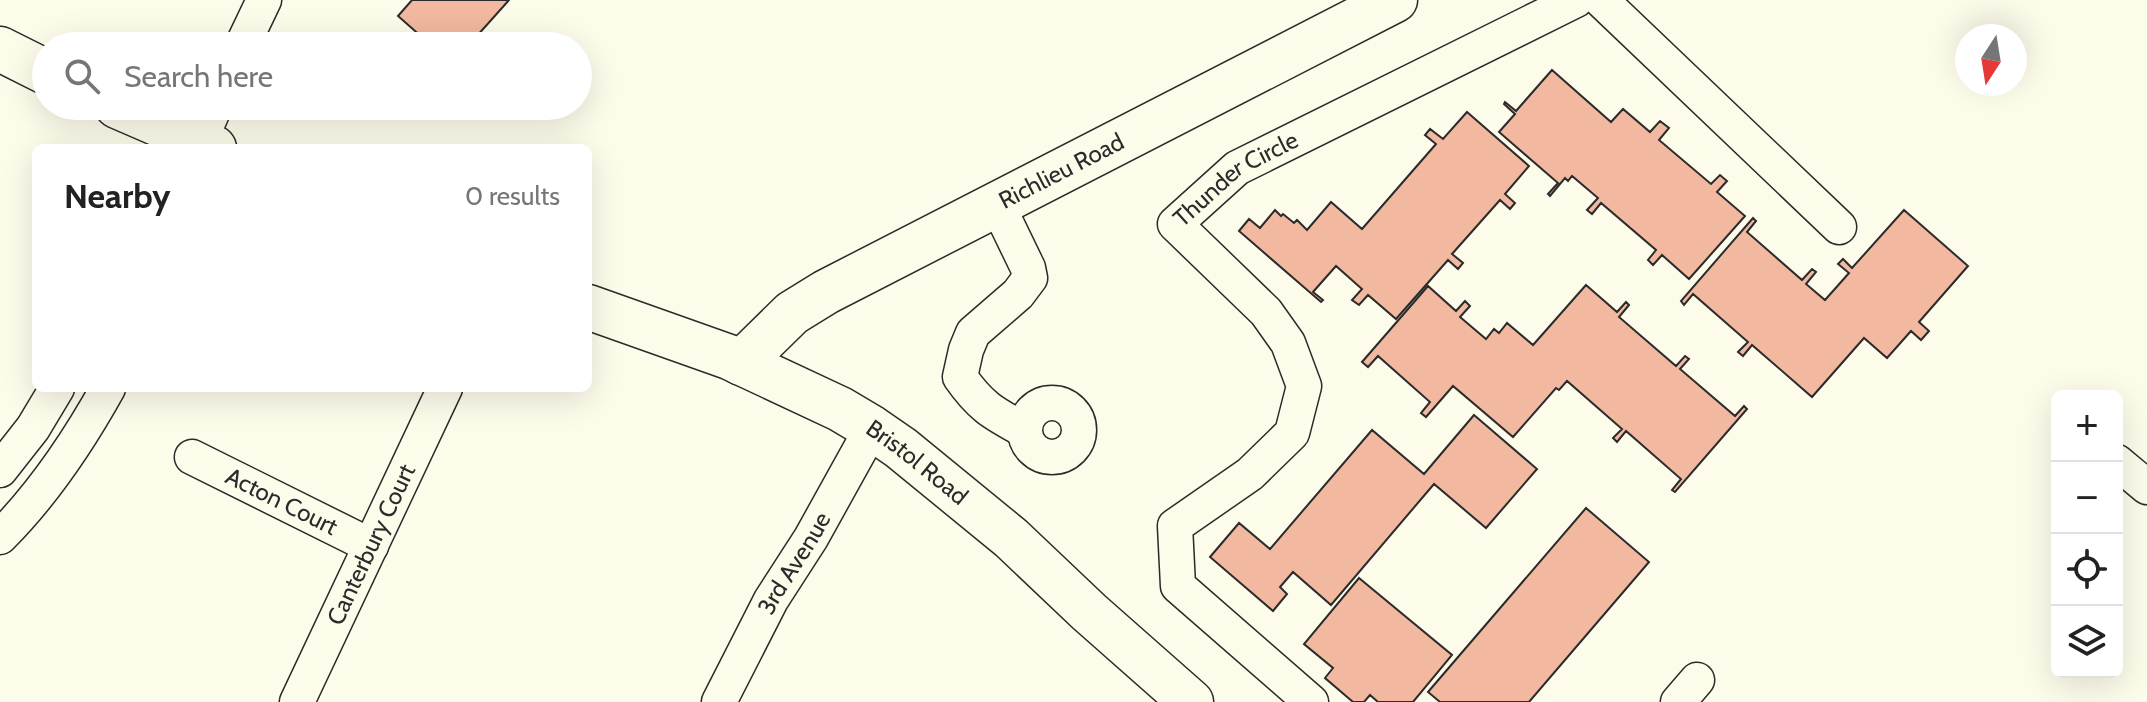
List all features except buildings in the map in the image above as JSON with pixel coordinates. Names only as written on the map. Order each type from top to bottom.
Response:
[{"type":"main road","name":"Richlieu Road","points":[[741,363],[792,313],[826,292],[1395,0]]},
{"type":"main road","points":[[0,49],[32,65]]},
{"type":"main road","points":[[155,120],[204,138]]},
{"type":"main road","name":"Bristol Road","points":[[592,308],[741,363],[840,409],[872,428],[1011,538],[1191,702]]},
{"type":"street","points":[[249,32],[264,0]]},
{"type":"street","name":"Thunder Circle","points":[[1311,702],[1178,586],[1175,526],[1250,474],[1292,433],[1304,386],[1288,343],[1266,312],[1175,224],[1237,168],[1576,0]]},
{"type":"street","points":[[1601,0],[1839,227]]},
{"type":"street","points":[[997,204],[1030,278],[1018,294],[973,333],[960,377],[989,411],[1024,430]]},
{"type":"street","points":[[0,470],[33,428],[55,392]]},
{"type":"street","points":[[0,537],[23,514],[58,469],[106,392]]},
{"type":"street","name":"Canterbury Court","points":[[297,702],[443,392]]},
{"type":"street","name":"3rd Avenue","points":[[719,702],[771,600],[811,538],[872,428]]},
{"type":"street","name":"Acton Court","points":[[192,457],[371,546]]},
{"type":"street","points":[[2123,467],[2147,487]]}]
